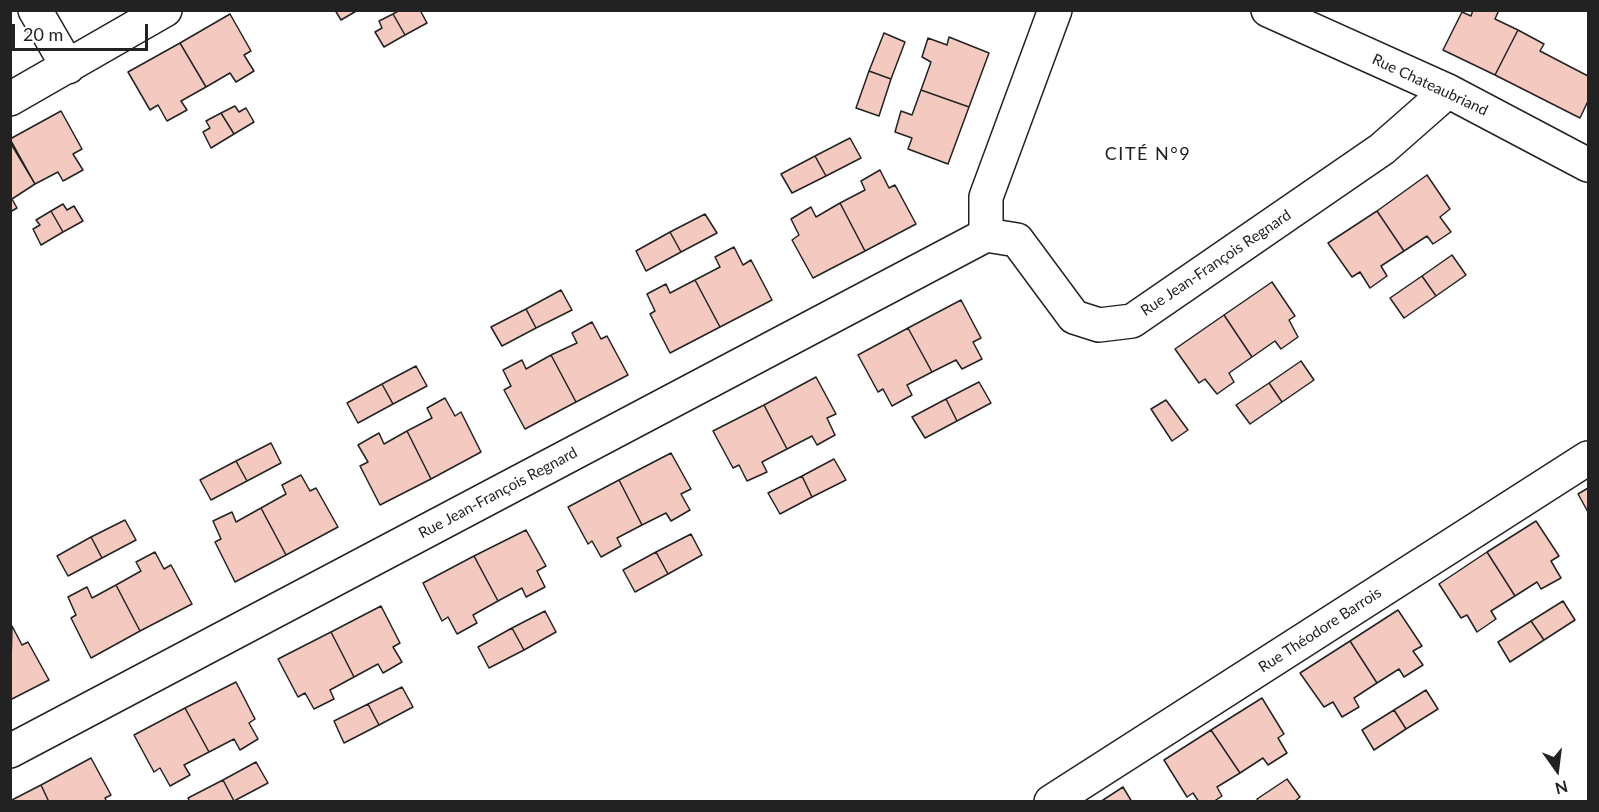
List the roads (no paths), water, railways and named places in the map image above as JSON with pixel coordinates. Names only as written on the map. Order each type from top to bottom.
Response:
[{"type":"street","points":[[35,10],[68,67]]},
{"type":"street","points":[[10,99],[165,10]]},
{"type":"street","points":[[986,235],[986,197],[1055,10]]},
{"type":"street","name":"Rue Chateaubriand","points":[[1268,10],[1448,91],[1588,165]]},
{"type":"street","name":"Rue Jean-François Regnard","points":[[10,751],[986,235],[1017,240],[1074,317],[1099,326],[1132,321],[1383,149],[1448,91]]},
{"type":"street","name":"Rue Théodore Barrois","points":[[1051,801],[1588,458]]},
{"type":"district","name":"CITÉ N°9","points":[[1148,154]]}]
